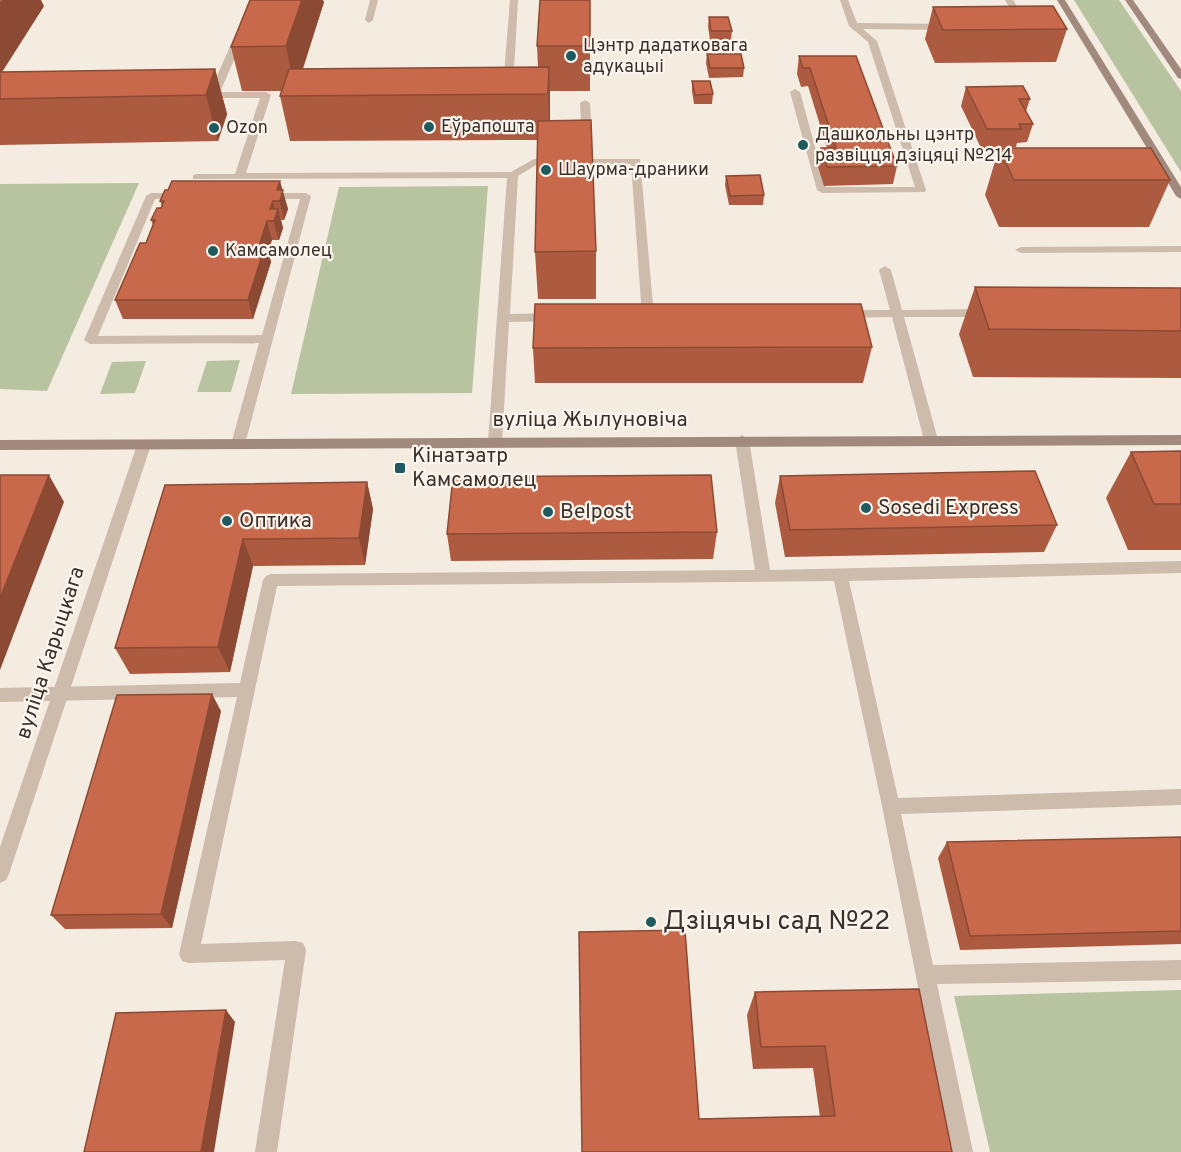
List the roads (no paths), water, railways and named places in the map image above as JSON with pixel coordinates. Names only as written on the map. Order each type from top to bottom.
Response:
[{"type":"main road","points":[[1061,0],[1073,28],[1159,169],[1181,196]]},
{"type":"main road","points":[[1130,0],[1181,76]]},
{"type":"main road","name":"вуліца Жылуновіча","points":[[0,445],[742,440],[1181,440]]},
{"type":"street","points":[[369,20],[374,0]]},
{"type":"street","points":[[496,91],[508,90],[514,0]]},
{"type":"street","points":[[795,92],[822,190],[921,190],[872,41],[854,26],[844,0]]},
{"type":"street","points":[[1009,0],[1031,27],[1014,27]]},
{"type":"street","points":[[214,95],[246,21]]},
{"type":"street","points":[[854,26],[957,27]]},
{"type":"street","points":[[190,96],[271,94],[240,177]]},
{"type":"street","points":[[585,102],[589,162]]},
{"type":"street","points":[[197,177],[513,175],[534,162],[636,161],[648,316]]},
{"type":"street","points":[[495,442],[513,175]]},
{"type":"street","points":[[195,196],[151,196],[90,340],[267,339]]},
{"type":"street","points":[[238,444],[306,196],[250,196]]},
{"type":"street","points":[[1021,250],[1181,249]]},
{"type":"street","points":[[885,270],[931,440]]},
{"type":"street","points":[[838,314],[1003,313]]},
{"type":"street","points":[[503,318],[570,317]]},
{"type":"street","points":[[742,440],[763,575]]},
{"type":"street","name":"вуліца Карыцкага","points":[[0,874],[144,445]]},
{"type":"street","points":[[266,1152],[296,950],[189,954],[272,580],[840,575],[1181,567]]},
{"type":"street","points":[[840,575],[891,806],[962,1152]]},
{"type":"street","points":[[0,695],[248,690]]},
{"type":"street","points":[[891,806],[1181,797]]},
{"type":"street","points":[[926,975],[1181,970]]},
{"type":"place","name":"Цэнтр дадатковага адукацыі","points":[[571,56]]},
{"type":"place","name":"Еўрапошта","points":[[429,127]]},
{"type":"place","name":"Ozon","points":[[214,128]]},
{"type":"place","name":"Дашкольны цэнтр развіцця дзіцяці №214","points":[[803,145]]},
{"type":"place","name":"Шаурма-драники","points":[[546,170]]},
{"type":"place","name":"Камсамолец","points":[[213,251]]},
{"type":"place","name":"Кінатэатр Камсамолец","points":[[400,468]]},
{"type":"place","name":"Sosedi Express","points":[[866,508]]},
{"type":"place","name":"Belpost","points":[[548,512]]},
{"type":"place","name":"Оптика","points":[[227,521]]},
{"type":"place","name":"Дзіцячы сад №22","points":[[651,922]]}]
